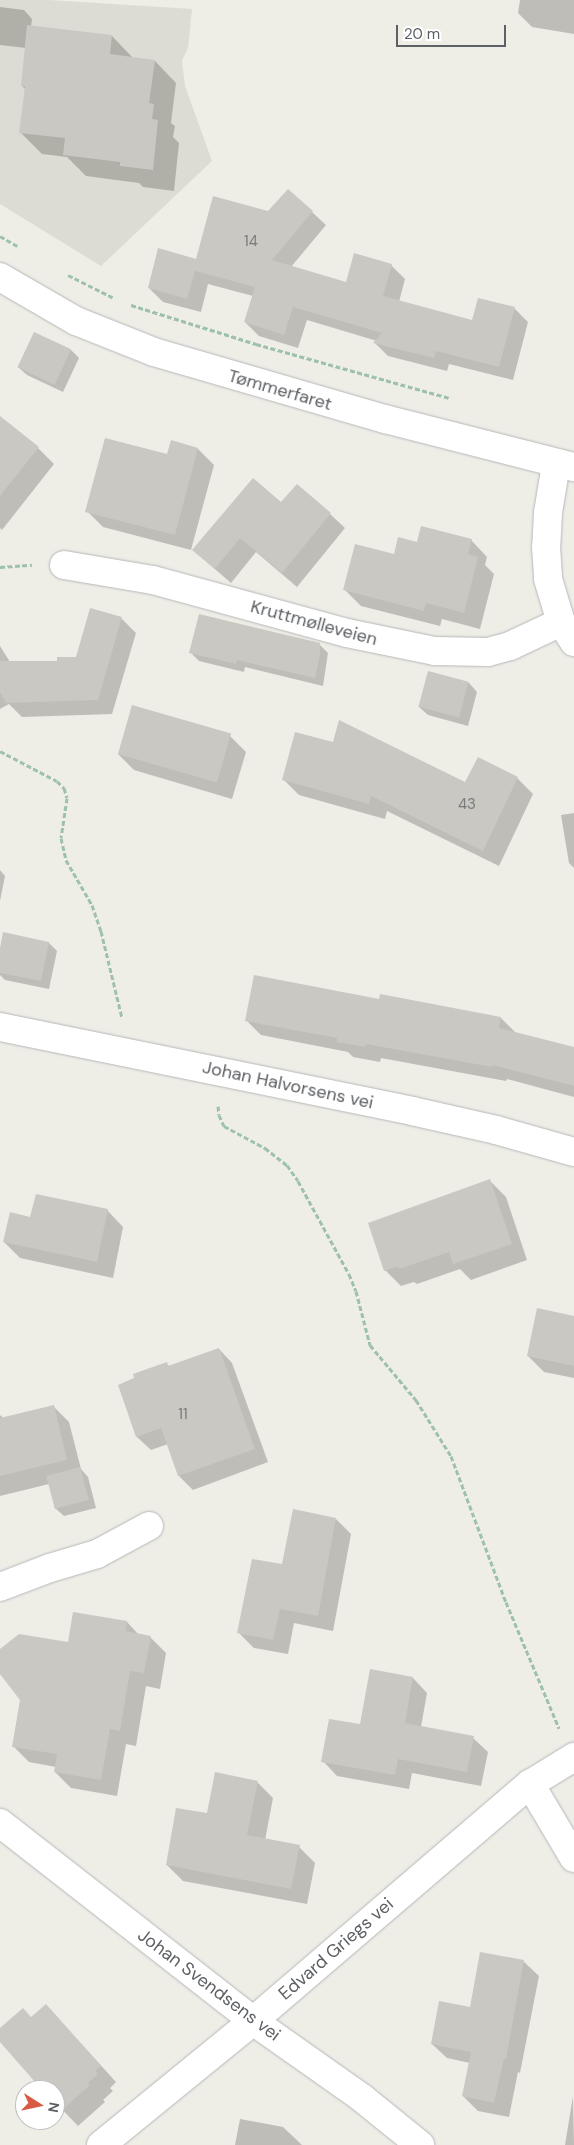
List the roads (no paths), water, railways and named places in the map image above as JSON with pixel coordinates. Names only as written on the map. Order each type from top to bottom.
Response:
[{"type":"street","name":"Tømmerfaret","points":[[0,277],[76,321],[154,352],[385,419],[565,465]]},
{"type":"street","name":"Kruttmølleveien","points":[[64,565],[153,580],[347,633],[435,651],[488,652],[568,632],[548,579],[546,546],[548,513],[565,465]]},
{"type":"street","name":"Johan Halvorsens vei","points":[[0,1027],[223,1071],[496,1130],[574,1152]]},
{"type":"street","points":[[0,1587],[50,1568],[97,1554],[149,1526]]},
{"type":"street","name":"Edvard Griegs vei","points":[[101,2145],[253,2020],[530,1784],[574,1757]]},
{"type":"street","points":[[530,1784],[574,1858]]},
{"type":"street","name":"Johan Svendsens vei","points":[[0,1823],[253,2020],[362,2098],[420,2145]]}]
